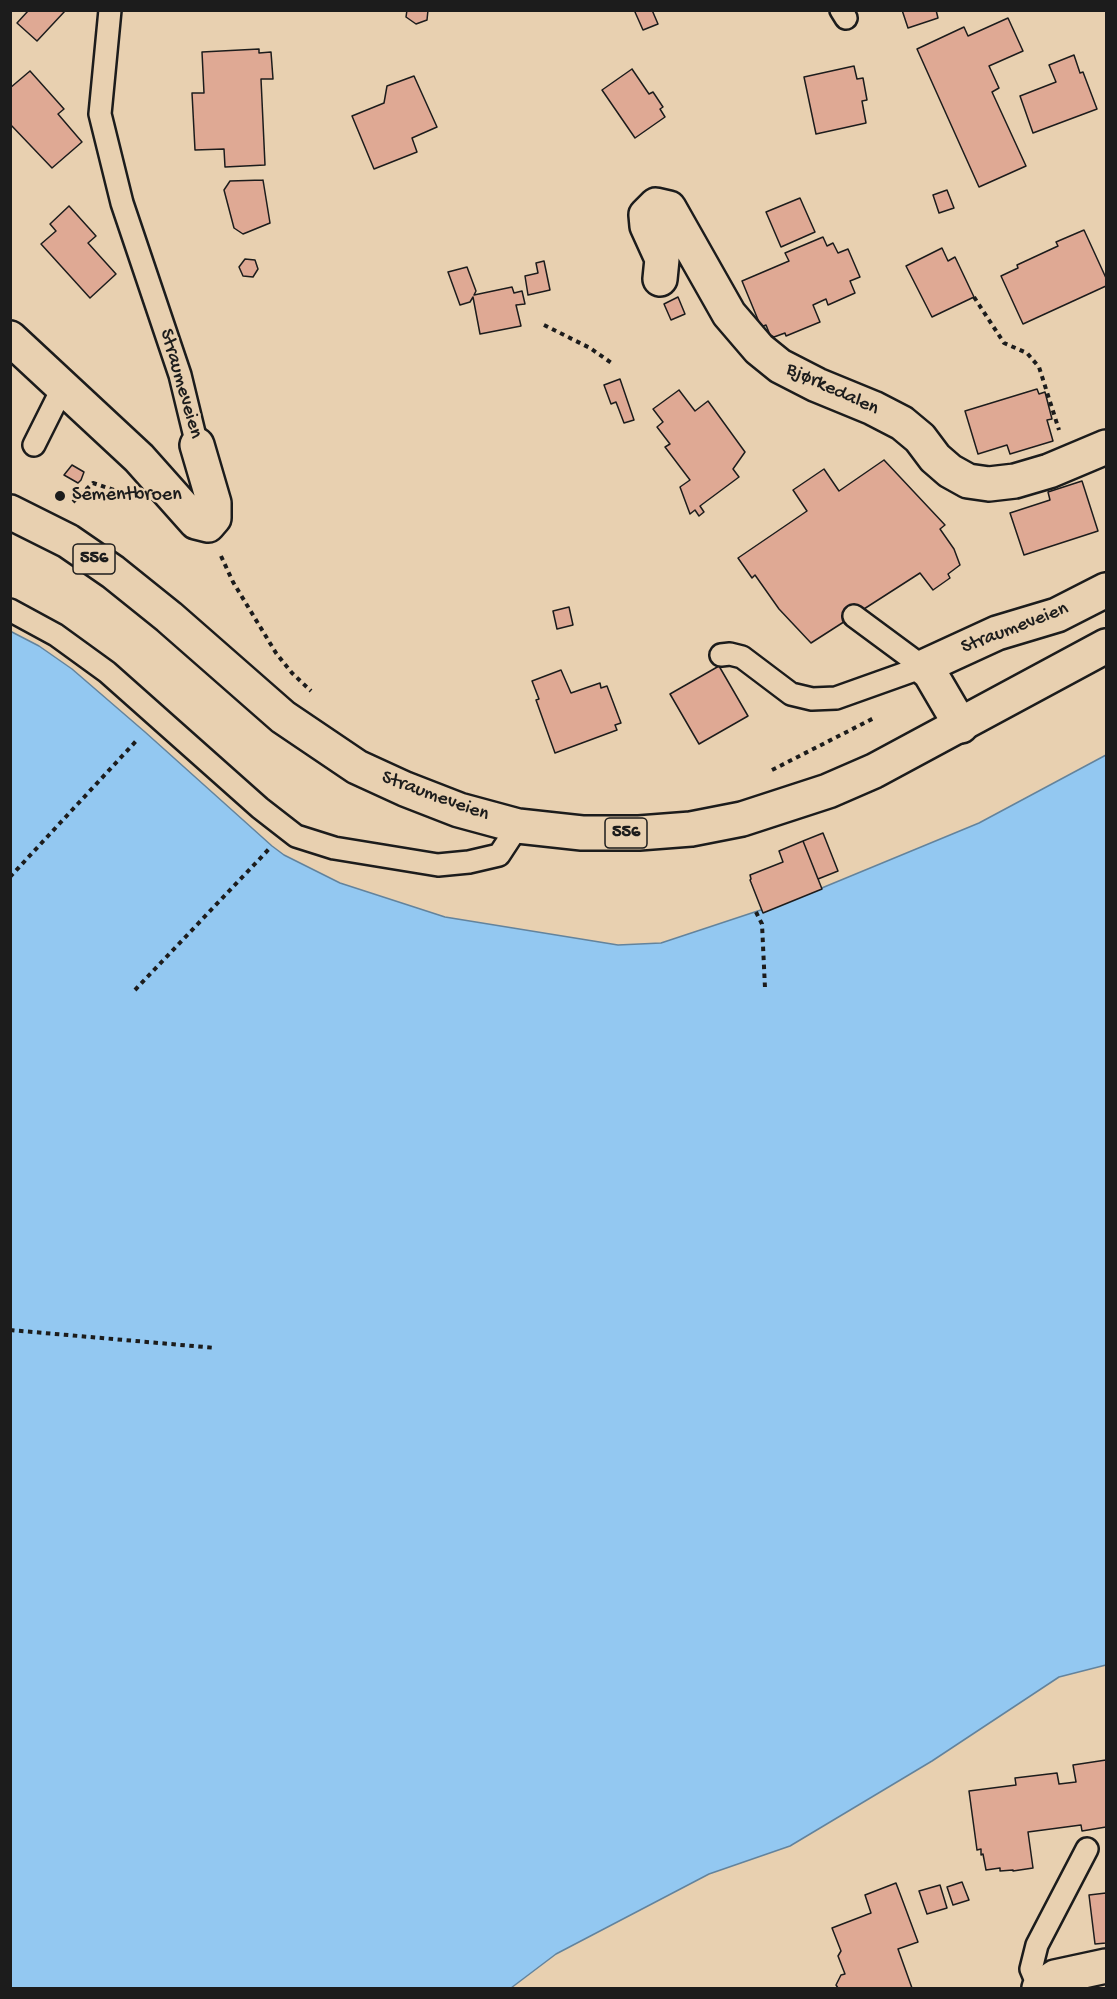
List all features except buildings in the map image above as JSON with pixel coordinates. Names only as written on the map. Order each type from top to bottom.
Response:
[{"type":"street","name":"Bjørkedalen","points":[[660,279],[662,259],[647,226],[646,214],[656,205],[669,208],[729,314],[759,349],[780,366],[902,423],[920,438],[935,458],[950,471],[968,481],[989,484],[1015,481],[1049,471],[1107,447]]},
{"type":"street","points":[[10,339],[139,458],[166,485],[196,522],[208,525]]},
{"type":"street","name":"Straumeveien","points":[[197,445],[214,502],[214,518],[208,525]]},
{"type":"street","name":"Straumeveien","points":[[10,512],[68,541],[113,572],[169,617],[283,717],[357,767],[459,810],[518,826],[582,833],[639,833],[691,829],[742,819],[837,787],[874,771],[1107,646]]},
{"type":"street","name":"Straumeveien","points":[[923,667],[997,633],[1057,615],[1107,590]]},
{"type":"street","points":[[923,667],[930,673],[961,726]]},
{"type":"street","points":[[1039,1988],[1055,1977],[1107,1966]]},
{"type":"lane","name":"Straumeveien","points":[[110,10],[100,114],[122,203],[180,375],[197,445]]},
{"type":"lane","points":[[34,445],[63,387]]},
{"type":"lane","points":[[10,610],[56,635],[107,672],[260,808],[296,836],[334,848],[438,865],[469,862],[499,855],[518,826]]},
{"type":"lane","points":[[854,616],[923,667]]},
{"type":"lane","name":"Straumeveien","points":[[721,655],[730,654],[742,657],[791,694],[812,699],[836,698],[923,667]]},
{"type":"lane","points":[[1039,1988],[1031,1969],[1037,1945],[1087,1849]]},
{"type":"path","points":[[974,297],[1004,343],[1027,353],[1039,366],[1058,423],[1064,454],[1048,458],[1049,471]]},
{"type":"path","points":[[544,325],[590,348],[613,364]]},
{"type":"path","points":[[73,502],[93,483],[129,495],[153,492],[166,485]]},
{"type":"path","points":[[208,525],[233,582],[276,653],[292,673],[316,695]]},
{"type":"path","points":[[763,775],[883,713]]},
{"type":"path","points":[[10,876],[145,732]]},
{"type":"path","points":[[135,990],[272,846]]},
{"type":"path","points":[[756,912],[762,924],[765,988]]},
{"type":"path","points":[[10,1330],[216,1348]]},
{"type":"water","points":[[10,631],[39,646],[72,669],[284,855],[340,883],[445,917],[618,945],[661,943],[800,897],[979,823],[1106,755],[1106,1665],[1059,1677],[932,1761],[790,1846],[709,1874],[556,1954],[511,1988],[11,1988]]},
{"type":"place","name":"Sementbroen","points":[[60,496]]}]
